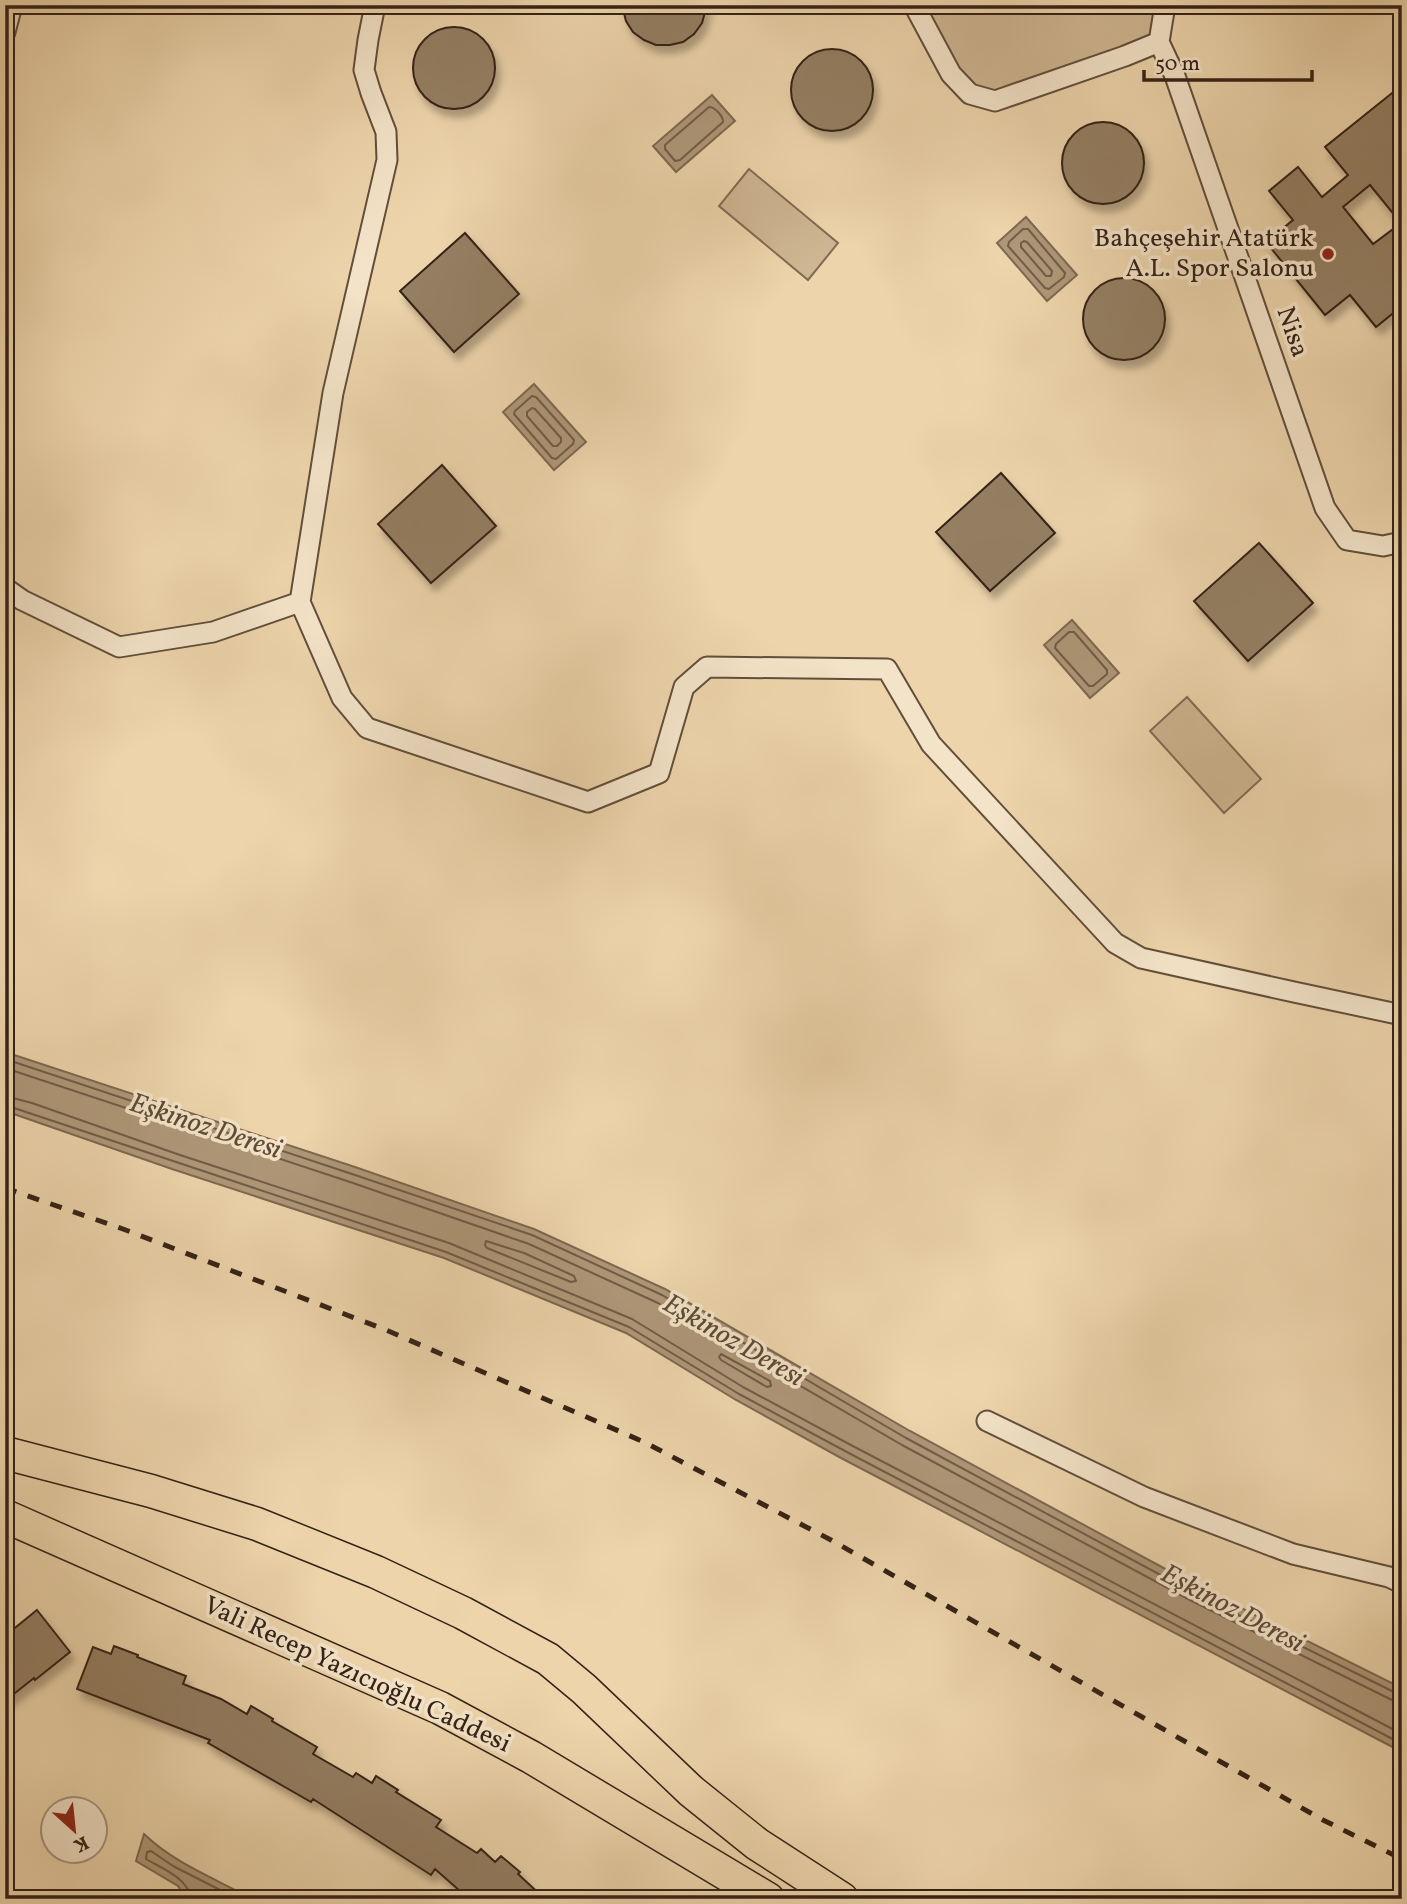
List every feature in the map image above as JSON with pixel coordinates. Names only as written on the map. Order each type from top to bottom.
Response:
[{"type":"main road","points":[[5,1453],[151,1491],[257,1524],[376,1572],[463,1613],[548,1659],[584,1689],[691,1791],[757,1844],[842,1899]]},
{"type":"main road","name":"Vali Recep Yazıcıoğlu Caddesi","points":[[5,1516],[440,1708],[531,1757],[768,1899]]},
{"type":"street","points":[[5,32],[12,5]]},
{"type":"street","points":[[376,5],[364,70],[386,132],[387,160],[333,393],[300,602],[342,698],[367,728],[588,802],[659,773],[684,687],[707,667],[887,668],[931,744],[1115,943],[1141,958],[1402,1014]]},
{"type":"street","points":[[914,5],[951,74],[970,94],[995,101],[1159,42],[1165,5]]},
{"type":"street","name":"Nisa","points":[[1159,42],[1175,76],[1325,508],[1347,540],[1383,546],[1402,542]]},
{"type":"street","points":[[5,589],[119,647],[213,632],[300,602]]},
{"type":"street","points":[[987,1421],[1157,1502],[1293,1554],[1389,1577],[1402,1583]]},
{"type":"shaded area","points":[[914,5],[1165,5],[1159,42],[995,101],[970,94]]},
{"type":"shaded area","points":[[749,169],[838,243],[808,280],[719,206]]},
{"type":"shaded area","points":[[1187,697],[1261,779],[1224,813],[1150,731]]},
{"type":"water","points":[[712,95],[735,121],[676,172],[653,146]]},
{"type":"water","points":[[1026,217],[1077,275],[1047,301],[997,243]]},
{"type":"water","points":[[534,384],[586,442],[554,470],[503,412]]},
{"type":"water","points":[[1072,620],[1119,673],[1090,698],[1044,645]]},
{"type":"water","name":"Eşkinoz Deresi","points":[[5,1052],[534,1229],[665,1289],[910,1431],[1197,1586],[1402,1688],[1402,1752],[841,1458],[736,1400],[626,1333],[444,1258],[5,1111]]},
{"type":"water","points":[[144,1834],[177,1859],[239,1892],[231,1899],[186,1899],[178,1886],[136,1861]]},
{"type":"building","points":[[622,5],[707,5],[702,23],[694,34],[683,42],[656,45],[633,32],[626,21]]},
{"type":"building","points":[[454,27],[470,30],[483,39],[492,52],[495,68],[492,84],[483,97],[470,106],[454,109],[438,106],[425,97],[416,84],[413,68],[416,52],[425,39],[438,30]]},
{"type":"building","points":[[832,49],[848,52],[861,61],[870,74],[873,90],[870,106],[861,119],[848,128],[832,131],[816,128],[803,119],[794,106],[791,90],[794,74],[803,61],[816,52]]},
{"type":"building","name":"Bahçeşehir Atatürk A.L. Spor Salonu","points":[[1402,85],[1402,306],[1376,327],[1350,295],[1325,315],[1266,242],[1293,220],[1269,191],[1298,167],[1322,197],[1348,175],[1325,147]],"holes":[[[1370,185],[1401,223],[1373,244],[1343,207]]]},
{"type":"building","points":[[1103,122],[1119,125],[1132,134],[1141,147],[1144,163],[1141,179],[1132,192],[1119,201],[1103,204],[1087,201],[1074,192],[1065,179],[1062,163],[1065,147],[1074,134],[1087,125]]},
{"type":"building","points":[[465,233],[519,294],[454,352],[400,291]]},
{"type":"building","points":[[1124,278],[1140,281],[1153,290],[1162,303],[1165,319],[1162,335],[1153,348],[1140,357],[1124,360],[1108,357],[1095,348],[1086,335],[1083,319],[1086,303],[1095,290],[1108,281]]},
{"type":"building","points":[[442,465],[496,526],[431,583],[378,524]]},
{"type":"building","points":[[1001,473],[1055,533],[990,591],[936,532]]},
{"type":"building","points":[[1259,543],[1313,603],[1248,661],[1194,601]]},
{"type":"building","points":[[37,1610],[70,1652],[5,1701],[5,1636]]},
{"type":"building","points":[[114,1646],[186,1676],[183,1684],[221,1699],[247,1714],[251,1706],[317,1747],[313,1754],[353,1777],[356,1773],[372,1783],[376,1776],[441,1820],[436,1827],[477,1853],[481,1849],[495,1862],[501,1856],[545,1899],[469,1899],[435,1869],[431,1875],[313,1799],[311,1802],[208,1743],[210,1740],[77,1689],[93,1647],[111,1654]]},
{"type":"railway","points":[[5,1188],[123,1229],[386,1330],[644,1442],[831,1540],[1323,1820],[1402,1859]]},
{"type":"place","name":"Bahçeşehir Atatürk A.L. Spor Salonu","points":[[1328,254]]}]
